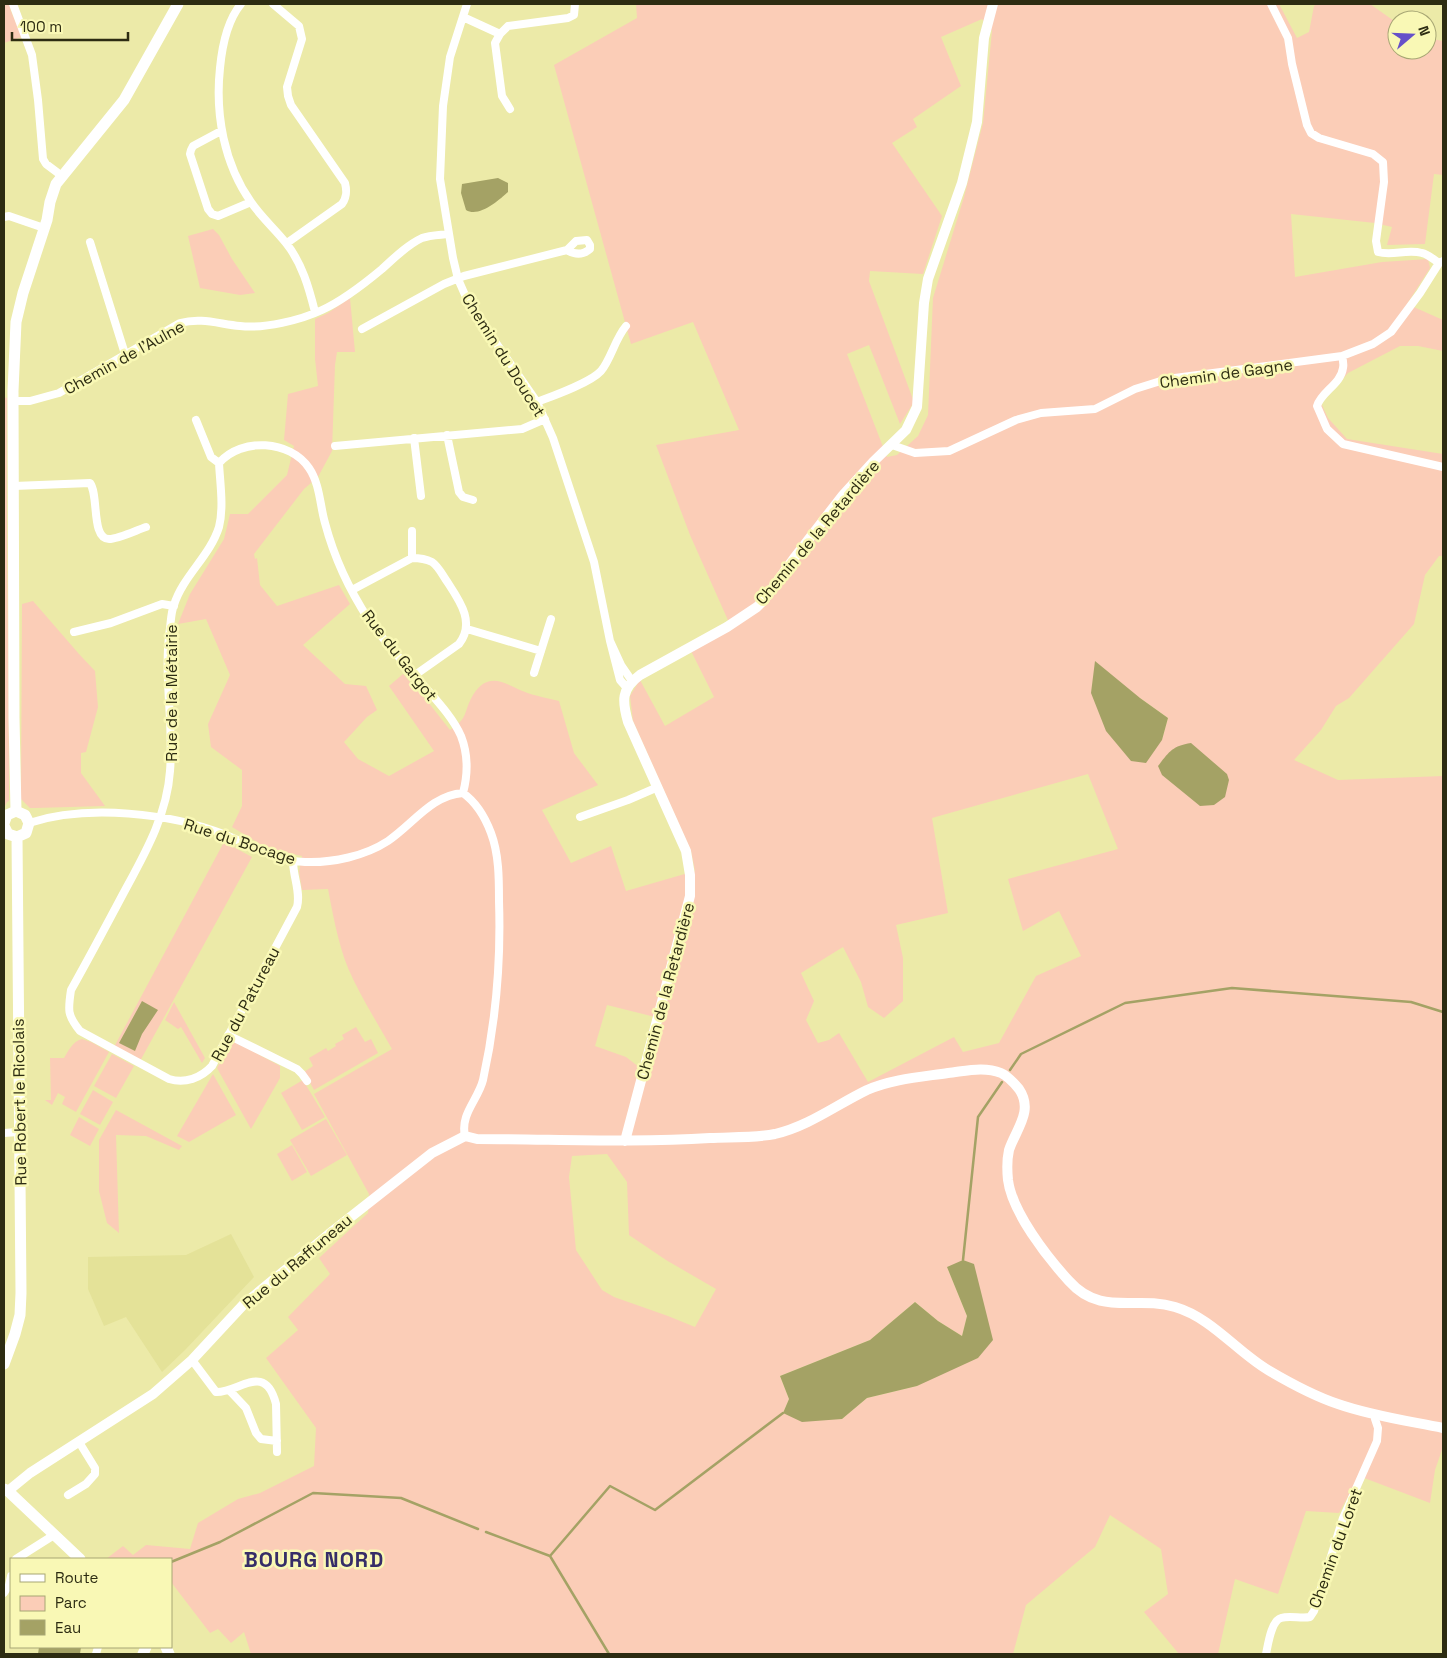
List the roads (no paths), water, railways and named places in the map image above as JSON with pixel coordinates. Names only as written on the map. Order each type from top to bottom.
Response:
[{"type":"main road","points":[[16,811],[14,718],[14,396],[9,376],[16,322],[23,293],[44,228],[52,193],[62,176],[124,100],[178,4]]},
{"type":"main road","points":[[16,811],[25,815],[29,822],[26,833],[17,837],[8,834],[4,824],[7,815],[16,811]]},
{"type":"main road","name":"Rue Robert le Ricolais","points":[[4,1364],[20,1314],[21,1293],[20,1144],[18,1132],[17,837]]},
{"type":"main road","points":[[6,1490],[79,1558]]},
{"type":"street","points":[[13,4],[32,55],[43,159],[46,164],[62,176]]},
{"type":"street","points":[[241,4],[237,8],[225,37],[220,61],[218,89],[221,131],[233,168],[250,202],[287,243],[300,266],[315,312]]},
{"type":"street","points":[[273,4],[299,26],[301,32],[302,38],[287,87],[290,104],[345,183],[347,190],[346,198],[342,204],[287,243]]},
{"type":"street","name":"Chemin du Doucet","points":[[467,4],[450,57],[443,106],[440,180],[448,234],[458,279],[469,304],[537,402],[545,419],[594,562],[610,641],[629,684]]},
{"type":"street","points":[[510,109],[502,96],[495,43],[500,34],[508,26],[568,18],[574,15],[575,4]]},
{"type":"street","name":"Chemin de la Retardière","points":[[625,1141],[690,896],[690,875],[686,851],[628,722],[624,694],[629,684],[727,626],[764,600],[843,495],[906,430],[918,407],[924,303],[928,279],[962,183],[977,122],[984,38],[993,4]]},
{"type":"street","points":[[1270,4],[1283,25],[1288,38],[1294,72],[1307,125],[1311,133],[1319,138],[1373,154],[1383,162],[1384,182],[1376,241],[1378,252],[1387,255],[1423,252],[1441,262]]},
{"type":"street","points":[[463,17],[500,34]]},
{"type":"street","points":[[221,131],[193,146],[190,150],[208,209],[212,214],[218,216],[250,202]]},
{"type":"street","points":[[4,217],[9,216],[44,228]]},
{"type":"street","name":"Chemin de l'Aulne","points":[[14,396],[30,401],[59,393],[168,329],[190,320],[249,327],[286,321],[315,312],[346,296],[372,278],[405,249],[422,238],[448,234]]},
{"type":"street","points":[[90,242],[125,354]]},
{"type":"street","points":[[362,329],[444,284],[568,250]]},
{"type":"street","name":"Chemin de Gagne","points":[[892,445],[915,453],[949,451],[1016,420],[1042,413],[1095,409],[1135,389],[1167,379],[1342,356],[1373,344],[1391,332],[1441,262]]},
{"type":"street","points":[[537,402],[593,377],[601,370],[626,326]]},
{"type":"street","points":[[1342,356],[1343,370],[1340,376],[1319,399],[1317,406],[1327,429],[1343,444],[1443,467]]},
{"type":"street","points":[[335,446],[522,429],[545,419]]},
{"type":"street","points":[[196,420],[211,457],[220,463]]},
{"type":"street","points":[[447,435],[459,492],[464,497],[472,500]]},
{"type":"street","points":[[414,438],[421,496]]},
{"type":"street","name":"Rue du Gargot","points":[[220,463],[225,456],[236,450],[266,444],[281,447],[303,461],[310,469],[317,488],[325,525],[337,559],[352,590],[369,619],[390,647],[440,705],[461,737],[467,768],[464,792]]},
{"type":"street","name":"Rue de la Métairie","points":[[159,818],[167,794],[170,772],[168,658],[169,636],[174,606],[191,573],[214,539],[218,528],[221,516],[220,463]]},
{"type":"street","points":[[14,486],[90,483],[94,491],[97,523],[99,534],[102,538],[109,539],[146,527]]},
{"type":"street","points":[[412,531],[412,558]]},
{"type":"street","points":[[352,590],[412,558],[432,562],[438,568],[462,605],[467,629],[464,638],[459,644],[415,675]]},
{"type":"street","points":[[74,632],[111,623],[162,604],[174,606]]},
{"type":"street","points":[[534,673],[551,620]]},
{"type":"street","points":[[467,629],[541,651]]},
{"type":"street","points":[[580,817],[658,788]]},
{"type":"street","points":[[464,792],[473,800],[492,834],[499,880],[500,938],[497,994],[489,1052],[481,1087],[464,1119],[463,1128],[465,1136],[477,1138],[672,1141],[774,1134],[803,1125],[854,1096],[880,1085],[973,1069],[992,1070],[1005,1075],[1021,1092],[1025,1101],[1023,1120],[1009,1150],[1007,1164],[1008,1181],[1017,1209],[1042,1247],[1070,1282],[1080,1291],[1099,1302],[1161,1303],[1184,1310],[1205,1321],[1247,1356],[1266,1369],[1322,1398],[1341,1406],[1443,1428]]},
{"type":"street","name":"Rue du Bocage","points":[[29,822],[58,815],[92,812],[159,818],[208,828],[256,849],[294,861],[324,861],[372,850],[388,841],[442,798],[464,792]]},
{"type":"street","name":"Rue du Patureau","points":[[159,818],[154,834],[71,990],[68,1007],[71,1020],[82,1032],[169,1079],[179,1082],[188,1081],[212,1066],[297,907],[299,899],[293,869],[294,861]]},
{"type":"street","points":[[228,1035],[297,1069],[307,1081]]},
{"type":"street","points":[[4,1133],[18,1132]]},
{"type":"street","name":"Rue du Raffuneau","points":[[6,1490],[153,1394],[192,1360],[244,1304],[301,1256],[432,1152],[465,1136]]},
{"type":"street","points":[[192,1360],[216,1392],[230,1391],[248,1382],[255,1381],[267,1386],[276,1404],[277,1452]]},
{"type":"street","points":[[230,1391],[246,1408],[256,1433],[261,1439],[277,1441]]},
{"type":"street","name":"Chemin du Loret","points":[[1266,1654],[1270,1634],[1278,1620],[1282,1617],[1310,1617],[1314,1611],[1343,1518],[1377,1441],[1376,1414]]},
{"type":"street","points":[[68,1495],[86,1484],[95,1474],[95,1468],[79,1442]]},
{"type":"street","points":[[18,1558],[54,1534]]},
{"type":"street","points":[[4,1593],[10,1580]]},
{"type":"water","points":[[498,178],[508,183],[508,192],[483,210],[471,212],[466,210],[461,193],[462,184]]},
{"type":"water","points":[[1095,661],[1168,718],[1162,740],[1146,763],[1131,761],[1106,731],[1091,693]]},
{"type":"water","points":[[1191,743],[1227,774],[1229,780],[1225,797],[1214,805],[1200,806],[1162,775],[1158,766],[1172,750]]},
{"type":"water","points":[[142,1001],[158,1010],[142,1034],[135,1051],[119,1043]]},
{"type":"water","points":[[963,1260],[974,1264],[993,1340],[978,1358],[917,1386],[867,1398],[842,1419],[802,1422],[783,1413],[789,1399],[780,1376],[870,1340],[915,1302],[938,1321],[962,1336],[967,1316],[947,1267]]},
{"type":"water","points":[[39,1648],[81,1648],[80,1654],[38,1654]]},
{"type":"waterway","points":[[1010,1070],[1021,1054],[1125,1003],[1232,988],[1411,1002],[1443,1012]]},
{"type":"waterway","points":[[963,1260],[978,1117],[1002,1082]]},
{"type":"waterway","points":[[550,1556],[610,1486],[655,1510],[783,1413]]},
{"type":"waterway","points":[[172,1562],[220,1542],[313,1493],[401,1498],[478,1529]]},
{"type":"waterway","points":[[486,1532],[550,1556],[609,1654]]},
{"type":"district","name":"BOURG NORD","points":[[314,1560]]}]
